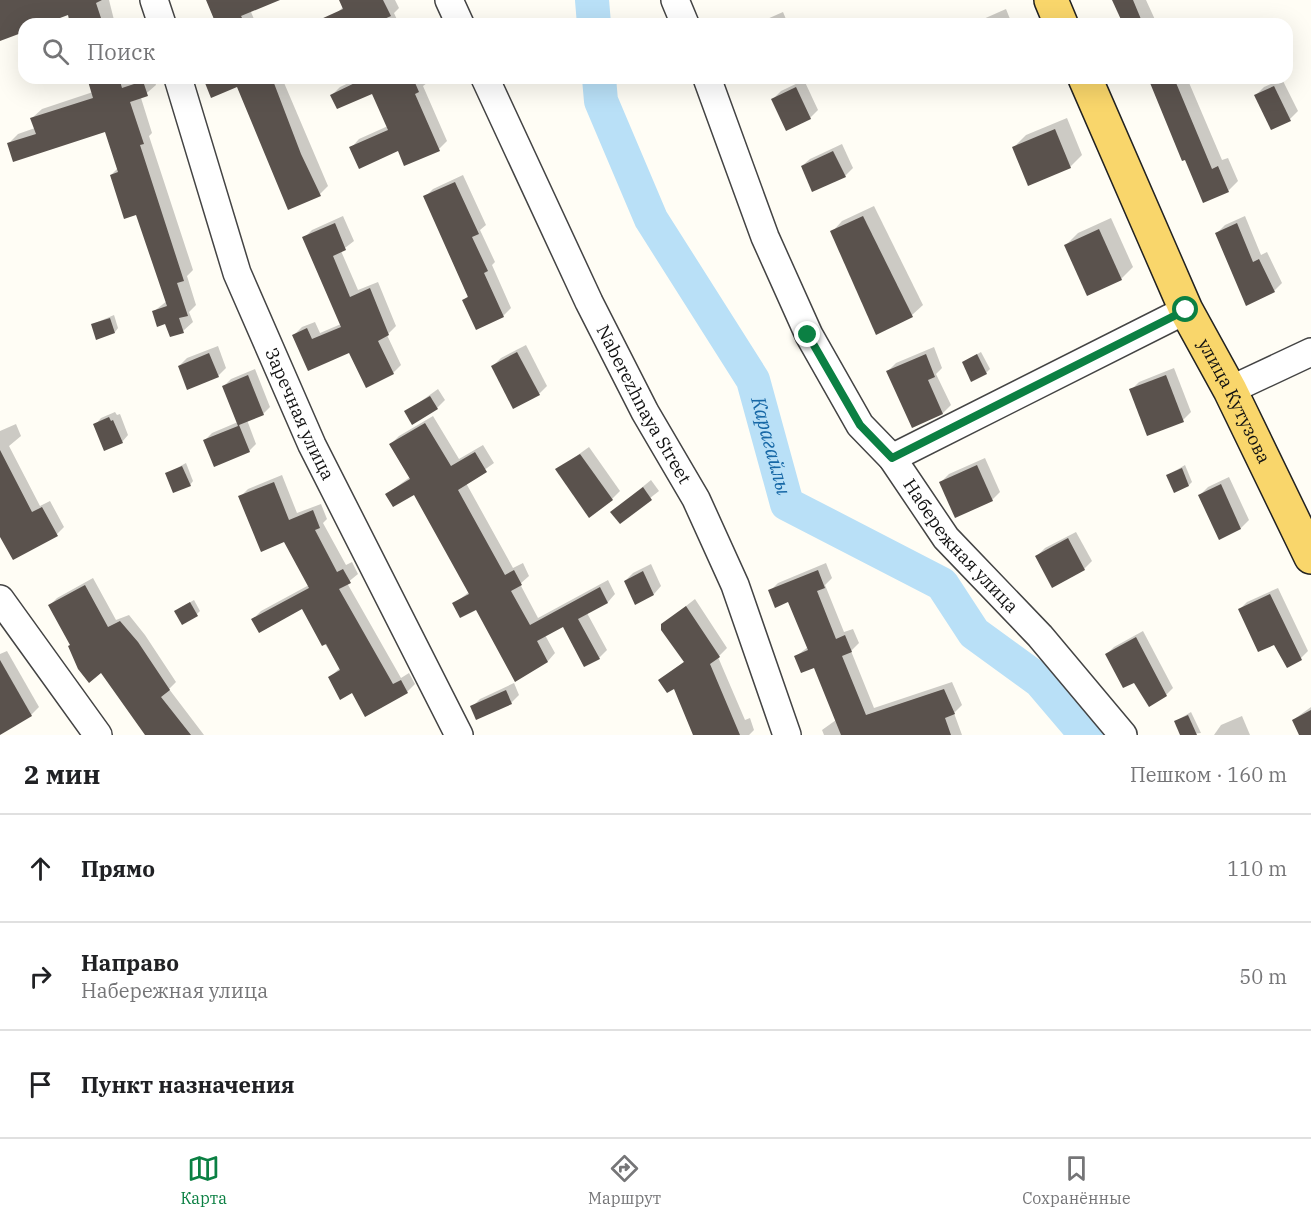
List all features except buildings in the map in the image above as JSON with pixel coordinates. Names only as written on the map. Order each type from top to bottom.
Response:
[{"type":"main road","points":[[1051,0],[1058,18]]},
{"type":"main road","name":"улица Кутузова","points":[[1088,84],[1186,310],[1230,390],[1311,557]]},
{"type":"street","points":[[154,0],[160,18]]},
{"type":"street","points":[[449,0],[457,18]]},
{"type":"street","points":[[675,0],[682,18]]},
{"type":"street","name":"Заречная улица","points":[[180,84],[237,273],[312,445],[459,735]]},
{"type":"street","name":"Naberezhnaya Street","points":[[488,84],[594,312],[645,412],[696,499],[735,585],[787,735]]},
{"type":"street","name":"Набережная улица","points":[[709,84],[765,237],[808,335],[860,425],[892,458],[946,538],[1040,636],[1123,735]]},
{"type":"street","points":[[892,458],[1186,310]]},
{"type":"street","points":[[1230,390],[1311,352]]},
{"type":"street","points":[[0,598],[98,735]]},
{"type":"waterway","name":"Карагайлы","points":[[592,0],[594,18]]},
{"type":"waterway","name":"Карагайлы","points":[[600,84],[601,101],[651,219],[753,380],[787,504],[942,584],[974,633],[1040,681],[1086,735]]},
{"type":"route","points":[[808,335],[860,425],[892,458],[1186,310]]}]
